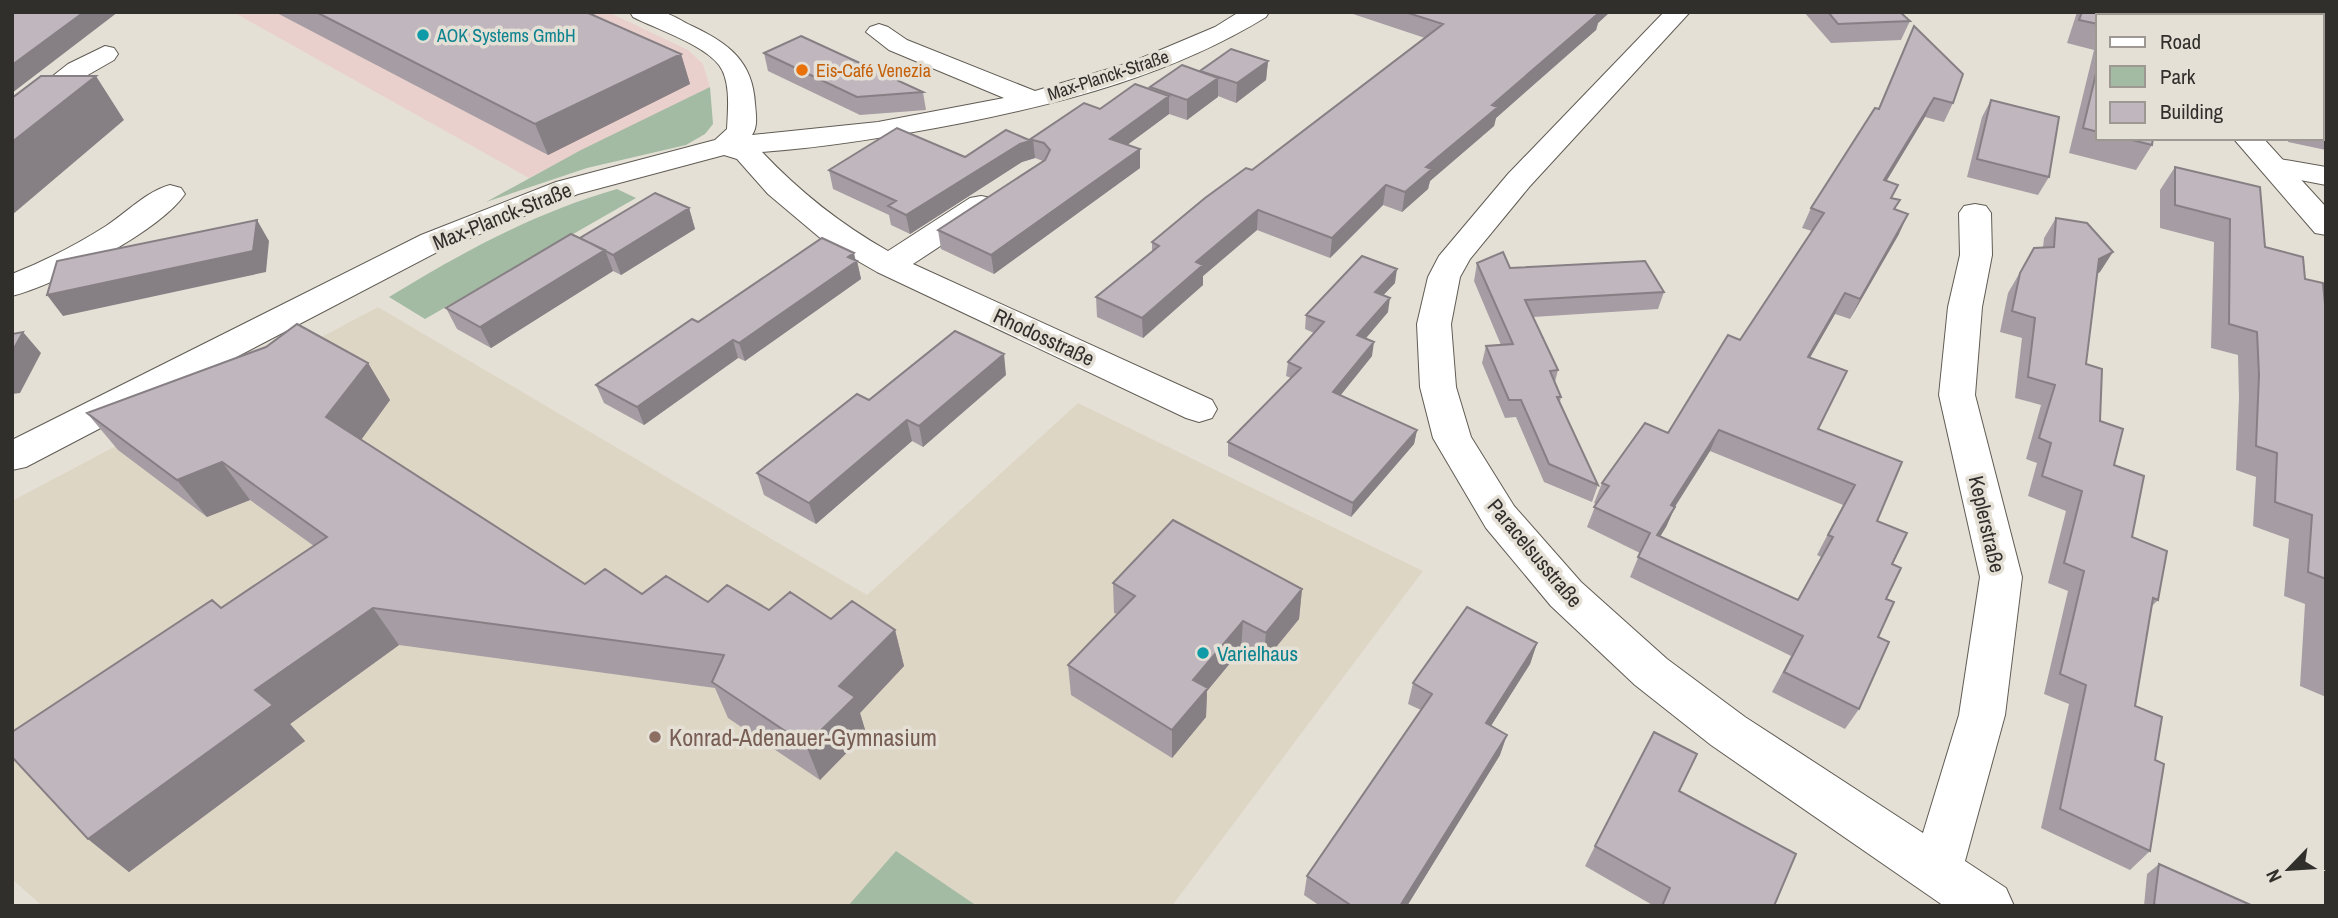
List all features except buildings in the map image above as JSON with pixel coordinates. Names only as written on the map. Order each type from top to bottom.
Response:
[{"type":"street","points":[[642,12],[726,57],[737,78],[742,108],[741,131],[725,146]]},
{"type":"street","name":"Max-Planck-Straße","points":[[12,457],[432,242],[567,188],[725,146],[798,141],[878,131],[1034,100],[1141,68],[1224,32],[1257,12]]},
{"type":"street","name":"Paracelsusstraße","points":[[1678,12],[1524,175],[1455,256],[1444,276],[1434,324],[1438,387],[1452,438],[1500,517],[1566,594],[1650,672],[1728,732],[1987,906]]},
{"type":"street","name":"Max-Planck-Straße","points":[[879,32],[898,45],[1034,100]]},
{"type":"street","points":[[12,122],[77,70],[105,54]]},
{"type":"street","points":[[2249,140],[2326,226]]},
{"type":"street","name":"Rhodosstraße","points":[[725,146],[747,153],[779,188],[836,235],[889,265],[1199,409]]},
{"type":"street","points":[[2274,167],[2326,176]]},
{"type":"street","points":[[889,265],[1001,192]]},
{"type":"street","points":[[12,286],[97,246],[138,221],[170,194]]},
{"type":"street","name":"Keplerstraße","points":[[1937,873],[1982,715],[2001,577],[1957,395],[1965,307],[1976,255],[1975,213]]},
{"type":"shaded area","points":[[233,12],[608,12],[688,50],[703,64],[710,87],[529,178]]},
{"type":"shaded area","name":"Konrad-Adenauer-Gymnasium","points":[[378,307],[867,595],[1078,403],[1423,571],[1172,906],[42,906],[12,879],[12,501]]},
{"type":"green space","points":[[710,87],[713,124],[705,134],[686,145],[587,168],[486,202],[581,150]]},
{"type":"green space","points":[[617,189],[636,198],[425,319],[389,297],[500,235],[557,209]]},
{"type":"green space","points":[[896,851],[977,906],[848,906]]},
{"type":"place","name":"AOK Systems GmbH","points":[[423,35]]},
{"type":"place","name":"Eis-Café Venezia","points":[[802,70]]},
{"type":"place","name":"Varielhaus","points":[[1203,653]]},
{"type":"place","name":"Konrad-Adenauer-Gymnasium","points":[[655,737]]}]
